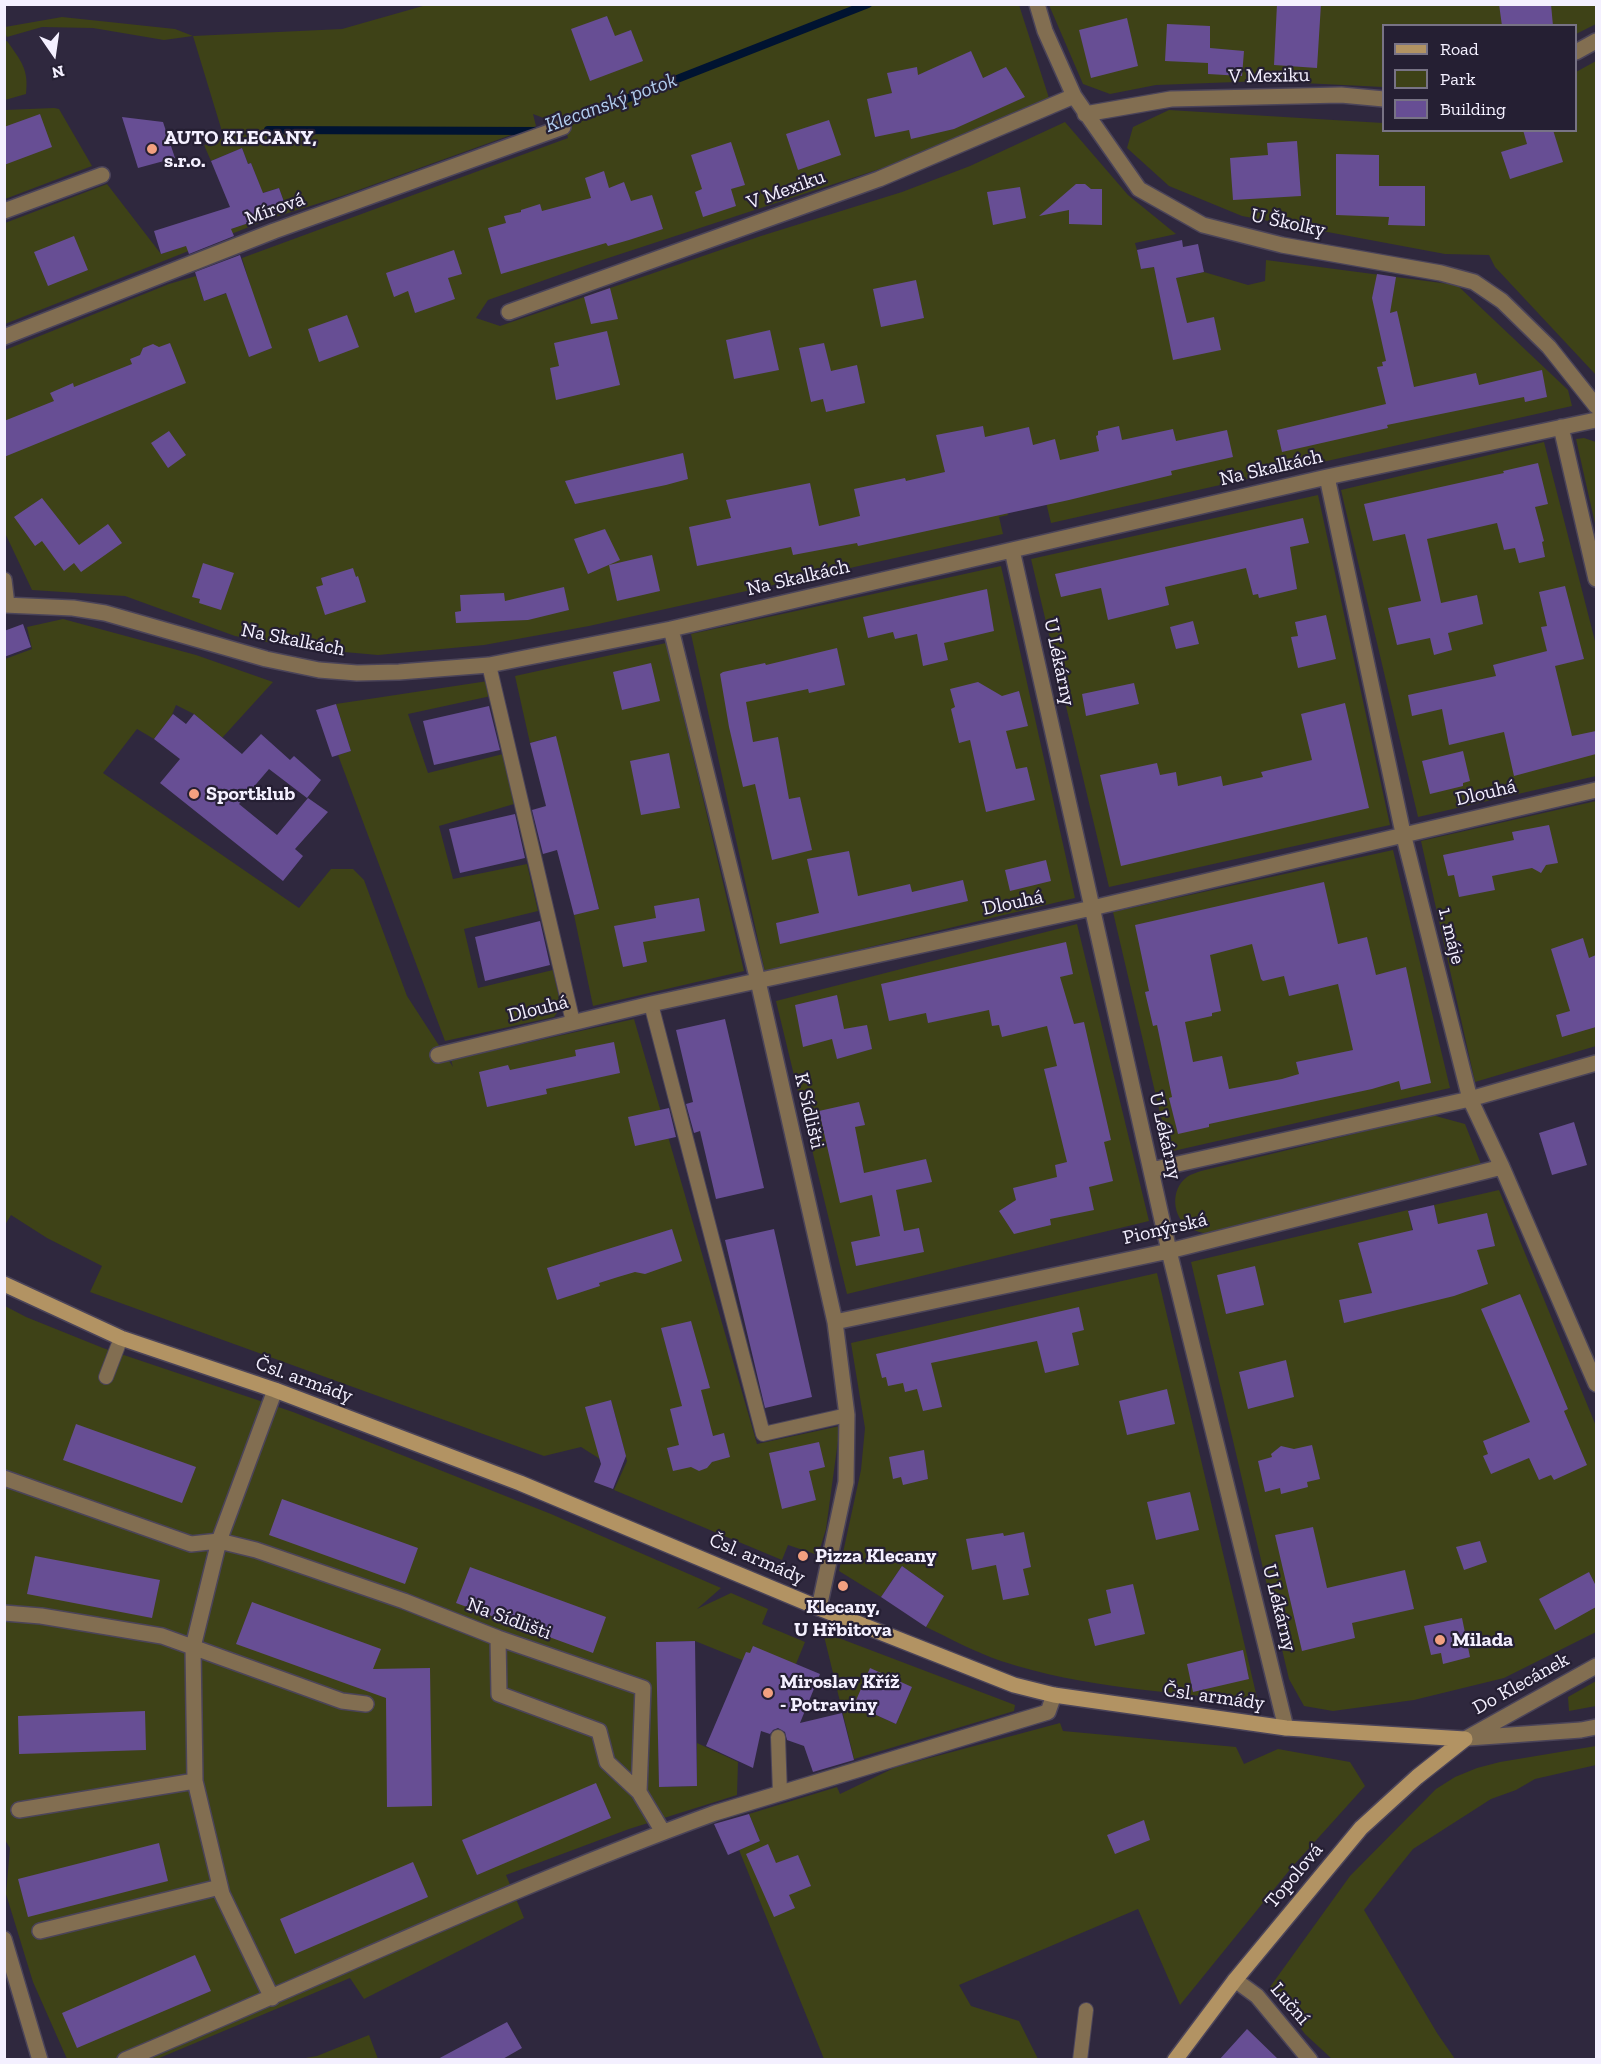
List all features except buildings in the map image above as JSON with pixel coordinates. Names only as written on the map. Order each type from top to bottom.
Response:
[{"type":"street","name":"U Školky","points":[[1037,4],[1045,32],[1074,96],[1139,189],[1203,225],[1282,245],[1441,273],[1474,282],[1502,301],[1549,347],[1596,406]]},
{"type":"street","points":[[1577,51],[1596,41]]},
{"type":"street","name":"V Mexiku","points":[[1085,114],[1171,99],[1341,95],[1382,99]]},
{"type":"street","name":"V Mexiku","points":[[509,312],[879,179],[1074,96]]},
{"type":"street","name":"Mírová","points":[[4,337],[274,231],[563,127]]},
{"type":"street","points":[[4,211],[102,175]]},
{"type":"street","name":"Na Skalkách","points":[[6,605],[73,608],[105,613],[266,659],[319,670],[357,673],[399,672],[489,664],[671,629],[1327,477],[1596,420]]},
{"type":"street","points":[[1561,427],[1596,579]]},
{"type":"street","name":"1. máje","points":[[1327,477],[1403,833],[1470,1099],[1596,1384]]},
{"type":"street","name":"U Lékárny","points":[[1012,550],[1169,1251],[1286,1728]]},
{"type":"street","points":[[4,580],[6,605]]},
{"type":"street","name":"K Sídlišti","points":[[671,629],[758,981],[835,1322],[847,1415],[846,1482],[819,1608]]},
{"type":"street","name":"Dlouhá","points":[[438,1055],[651,1004],[1092,908],[1403,833],[1596,790]]},
{"type":"street","points":[[1151,1170],[1470,1099],[1596,1063]]},
{"type":"street","name":"Pionýrská","points":[[835,1322],[1169,1251],[1502,1167]]},
{"type":"street","name":"Čsl. armády","points":[[4,1284],[121,1338],[275,1390],[520,1483],[819,1608],[1014,1685],[1054,1695],[1286,1728],[1465,1738],[1596,1727]]},
{"type":"street","points":[[272,1998],[220,1887],[195,1781],[193,1647],[219,1541],[275,1390]]},
{"type":"street","name":"Na Sídlišti","points":[[4,1478],[191,1544],[219,1541],[256,1550],[643,1688],[639,1792]]},
{"type":"street","points":[[4,1613],[41,1616],[162,1636],[342,1701],[366,1704]]},
{"type":"street","points":[[498,1638],[499,1694],[599,1731],[607,1762],[639,1792],[663,1832]]},
{"type":"street","name":"Do Klecánek","points":[[1465,1738],[1596,1666]]},
{"type":"street","points":[[125,2060],[474,1909],[663,1832],[715,1813],[1048,1712],[1054,1695]]},
{"type":"street","name":"Topolová","points":[[1175,2060],[1235,1980],[1361,1828],[1417,1777],[1465,1738]]},
{"type":"street","points":[[19,1810],[195,1781]]},
{"type":"street","points":[[40,1931],[220,1887]]},
{"type":"street","points":[[4,1939],[40,2060]]},
{"type":"street","name":"Luční","points":[[1235,1980],[1257,1996],[1310,2060]]},
{"type":"lane","points":[[489,664],[573,1022]]},
{"type":"lane","points":[[651,1004],[763,1434],[847,1415]]},
{"type":"lane","points":[[106,1377],[121,1338]]},
{"type":"lane","points":[[778,1737],[780,1793]]},
{"type":"lane","points":[[1080,2060],[1086,2010]]},
{"type":"green space","points":[[430,4],[1019,5],[1049,98],[892,165],[590,264],[488,300],[476,318],[500,326],[761,236],[902,192],[970,166],[1065,122],[1128,195],[1176,234],[1135,243],[1142,269],[1154,267],[1156,277],[1176,273],[1177,278],[1204,272],[1248,285],[1265,281],[1266,260],[1457,285],[1568,390],[1572,406],[1051,523],[1028,428],[1001,486],[1008,515],[999,517],[1003,534],[589,626],[484,645],[378,655],[299,648],[235,636],[125,596],[32,590],[5,533],[5,350],[169,284],[196,276],[204,301],[250,285],[242,258],[568,138],[562,115],[549,120],[533,114],[536,126],[342,196],[269,219],[5,324],[5,223],[107,184],[161,254],[228,232],[228,230],[287,209],[279,188],[259,194],[258,181],[242,148],[211,161],[204,145],[224,138],[193,36],[342,29]]},
{"type":"green space","points":[[1596,4],[1596,24],[1577,34],[1577,24],[1382,24],[1382,87],[1263,81],[1156,85],[1110,94],[1083,84],[1049,5]]},
{"type":"green space","points":[[62,17],[175,29],[193,36],[164,40],[93,28],[42,27],[7,37],[5,27]]},
{"type":"green space","points":[[5,41],[23,66],[27,85],[26,94],[5,100]]},
{"type":"green space","points":[[1596,61],[1596,375],[1495,267],[1489,255],[1445,254],[1242,216],[1169,186],[1127,148],[1133,127],[1169,110],[1382,123],[1382,132],[1577,132],[1577,71]]},
{"type":"green space","points":[[59,109],[92,166],[5,199],[5,110]]},
{"type":"green space","points":[[1584,438],[1596,442],[1596,528],[1576,439]]},
{"type":"green space","points":[[1544,442],[1596,645],[1596,776],[1418,817],[1341,490]]},
{"type":"green space","points":[[1318,495],[1390,825],[1109,887],[1031,559]]},
{"type":"green space","points":[[1001,566],[1075,898],[765,972],[691,634]]},
{"type":"green space","points":[[63,619],[196,655],[273,682],[222,738],[194,714],[176,705],[171,717],[154,739],[137,729],[103,773],[299,908],[331,869],[353,869],[364,880],[407,996],[453,1067],[451,1060],[634,1019],[757,1444],[840,1426],[826,1529],[818,1555],[788,1545],[782,1560],[614,1490],[627,1461],[611,1400],[600,1459],[581,1447],[544,1456],[90,1292],[102,1266],[47,1238],[11,1215],[5,1225],[5,659],[32,649],[27,627]]},
{"type":"green space","points":[[666,643],[744,971],[593,1006],[574,915],[599,908],[555,736],[530,743],[515,676]]},
{"type":"green space","points":[[488,681],[491,696],[408,714],[428,773],[503,754],[514,804],[439,826],[453,879],[527,864],[538,911],[464,929],[478,988],[553,970],[561,1007],[554,1017],[445,1041],[338,755],[351,751],[336,704]]},
{"type":"green space","points":[[1596,801],[1596,1046],[1475,1082],[1421,841]]},
{"type":"green space","points":[[1393,850],[1450,1088],[1169,1152],[1113,912]]},
{"type":"green space","points":[[1077,924],[1149,1221],[847,1294],[776,1001]]},
{"type":"green space","points":[[1432,1115],[1465,1124],[1481,1164],[1208,1234],[1189,1228],[1183,1223],[1176,1210],[1178,1188],[1187,1177],[1201,1171]]},
{"type":"green space","points":[[1499,1190],[1596,1426],[1596,1632],[1504,1678],[1414,1700],[1333,1711],[1304,1706],[1289,1679],[1191,1262],[1408,1210],[1416,1249],[1442,1242],[1434,1205]]},
{"type":"green space","points":[[1157,1273],[1258,1702],[1096,1683],[1001,1661],[926,1627],[943,1596],[902,1566],[881,1597],[839,1571],[861,1470],[865,1428],[851,1343]]},
{"type":"green space","points":[[5,1306],[26,1317],[103,1348],[293,1412],[551,1514],[721,1588],[697,1609],[731,1593],[768,1609],[762,1624],[805,1642],[796,1664],[747,1662],[695,1641],[657,1642],[659,1787],[697,1786],[697,1743],[738,1762],[737,1795],[629,1829],[506,1875],[524,1918],[364,1999],[350,1978],[157,2059],[67,2059],[33,1982],[6,1894],[10,1848],[5,1840]]},
{"type":"green space","points":[[823,1632],[1015,1705],[1014,1711],[854,1759]],"holes":[[[912,1687],[896,1724],[854,1705]]]},
{"type":"green space","points":[[1596,1681],[1596,1706],[1569,1711],[1568,1697]]},
{"type":"green space","points":[[1060,1723],[1063,1731],[1236,1747],[1244,1764],[1278,1749],[1350,1762],[1365,1786],[1292,1867],[1180,2005],[1138,1909],[959,1985],[971,2006],[1019,2021],[1038,2059],[824,2059],[739,1850],[760,1841],[749,1814],[837,1787],[840,1794],[896,1767]]},
{"type":"green space","points":[[1596,1746],[1596,1765],[1535,1779],[1516,1790],[1491,1799],[1413,1849],[1364,1910],[1437,2033],[1455,2059],[1332,2059],[1305,2034],[1270,1987],[1350,1876],[1436,1789],[1455,1777],[1500,1762]]},
{"type":"green space","points":[[369,2035],[378,2059],[300,2059],[317,2056]]},
{"type":"waterway","name":"Klecanský potok","points":[[560,125],[868,4]]},
{"type":"waterway","name":"Klecanský potok","points":[[268,130],[540,131]]},
{"type":"place","name":"AUTO KLECANY, s.r.o.","points":[[152,149]]},
{"type":"place","name":"Sportklub","points":[[194,794]]},
{"type":"place","name":"Pizza Klecany","points":[[803,1556]]},
{"type":"place","name":"Klecany, U Hřbitova","points":[[843,1586]]},
{"type":"place","name":"Milada","points":[[1440,1640]]},
{"type":"place","name":"Miroslav Kříž - Potraviny","points":[[768,1693]]}]
